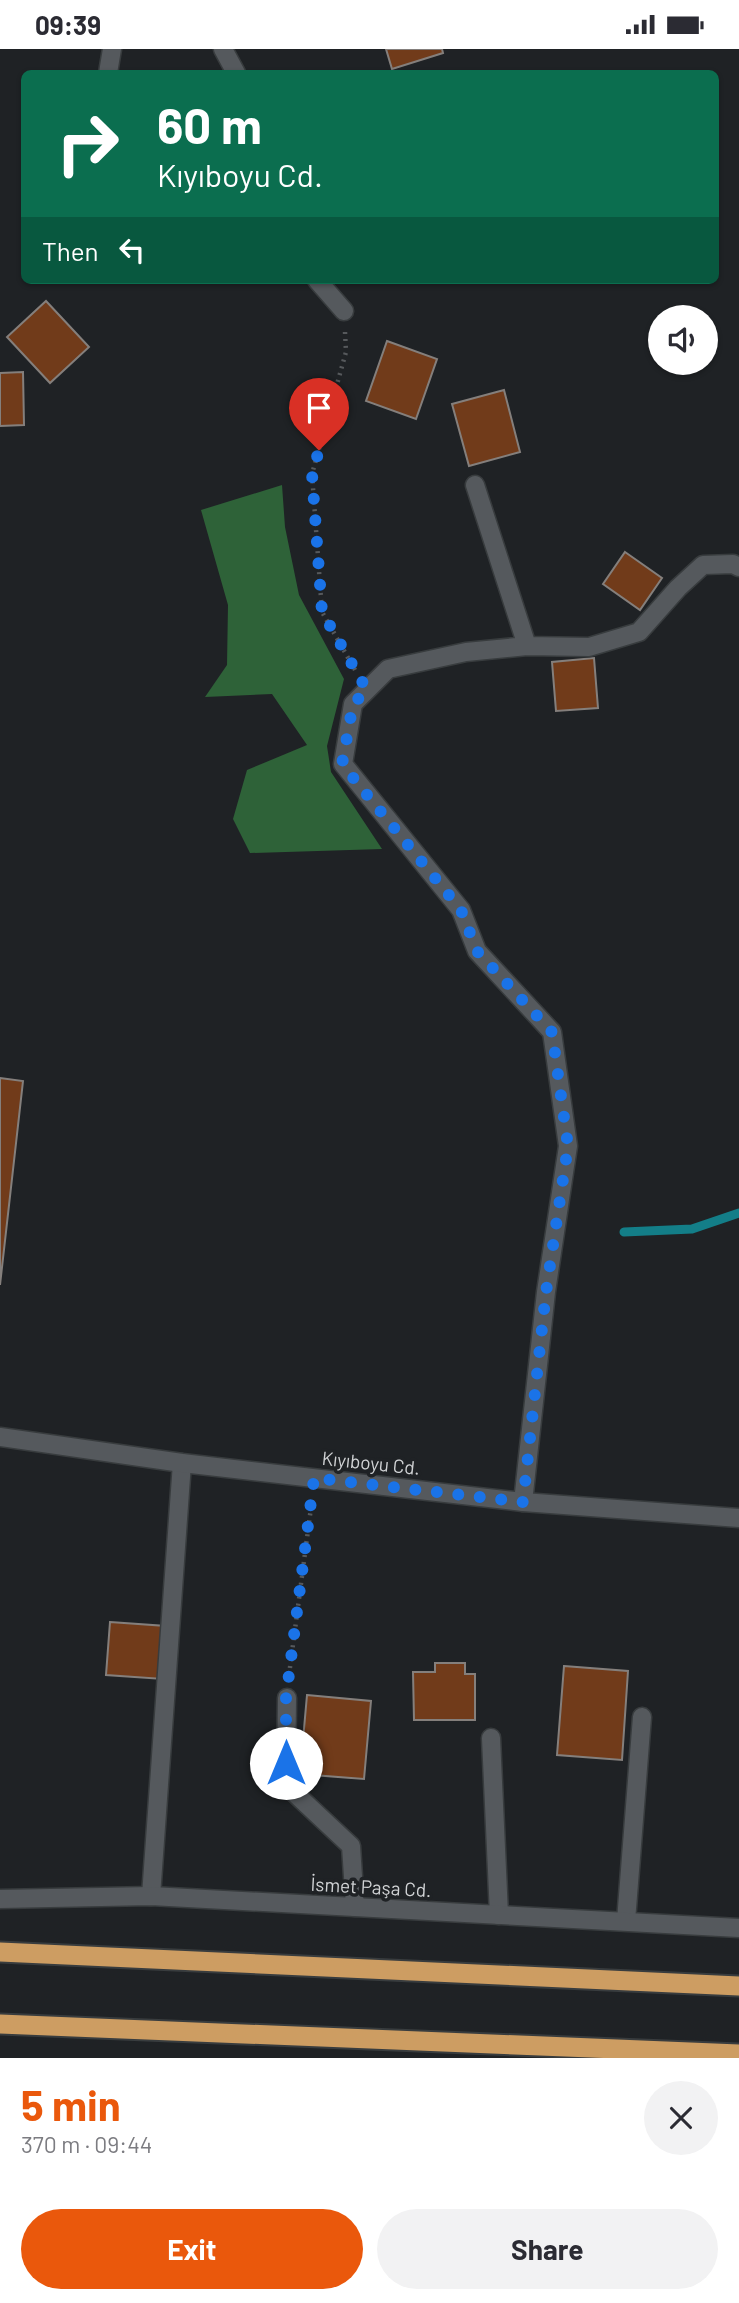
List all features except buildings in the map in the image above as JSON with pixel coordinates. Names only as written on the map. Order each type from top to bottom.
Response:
[{"type":"highway","points":[[0,1952],[739,1986]]},
{"type":"highway","points":[[0,2024],[739,2054]]},
{"type":"street","points":[[109,70],[113,49]]},
{"type":"street","points":[[223,49],[234,70]]},
{"type":"street","points":[[320,284],[344,311]]},
{"type":"street","points":[[475,485],[527,646]]},
{"type":"street","points":[[523,1502],[546,1292],[568,1146],[552,1032],[477,951],[461,910],[342,764],[353,704],[388,669],[466,652],[527,646],[589,647],[639,632],[678,588],[703,565],[733,564],[739,568]]},
{"type":"street","name":"Kıyıboyu Cd.","points":[[0,1437],[183,1463],[523,1502],[739,1518]]},
{"type":"street","points":[[151,1896],[183,1463]]},
{"type":"street","points":[[286,1698],[286,1785],[351,1846],[355,1907]]},
{"type":"street","points":[[626,1921],[642,1717]]},
{"type":"street","points":[[491,1738],[499,1915]]},
{"type":"street","name":"İsmet Paşa Cd.","points":[[0,1899],[151,1896],[739,1928]]},
{"type":"path","points":[[344,311],[346,352],[312,474],[322,612],[367,690]]},
{"type":"path","points":[[286,1698],[314,1478]]},
{"type":"green space","points":[[282,485],[285,527],[299,595],[344,679],[327,746],[331,772],[382,849],[250,853],[233,819],[247,770],[307,745],[272,694],[205,697],[227,665],[228,605],[201,510]]},
{"type":"waterway","points":[[624,1232],[692,1229],[739,1213]]},
{"type":"route","points":[[286,1763],[286,1698],[314,1478],[523,1502],[546,1292],[568,1146],[552,1032],[477,951],[461,910],[342,764],[353,704],[367,690],[322,612],[312,474],[319,450]]}]
